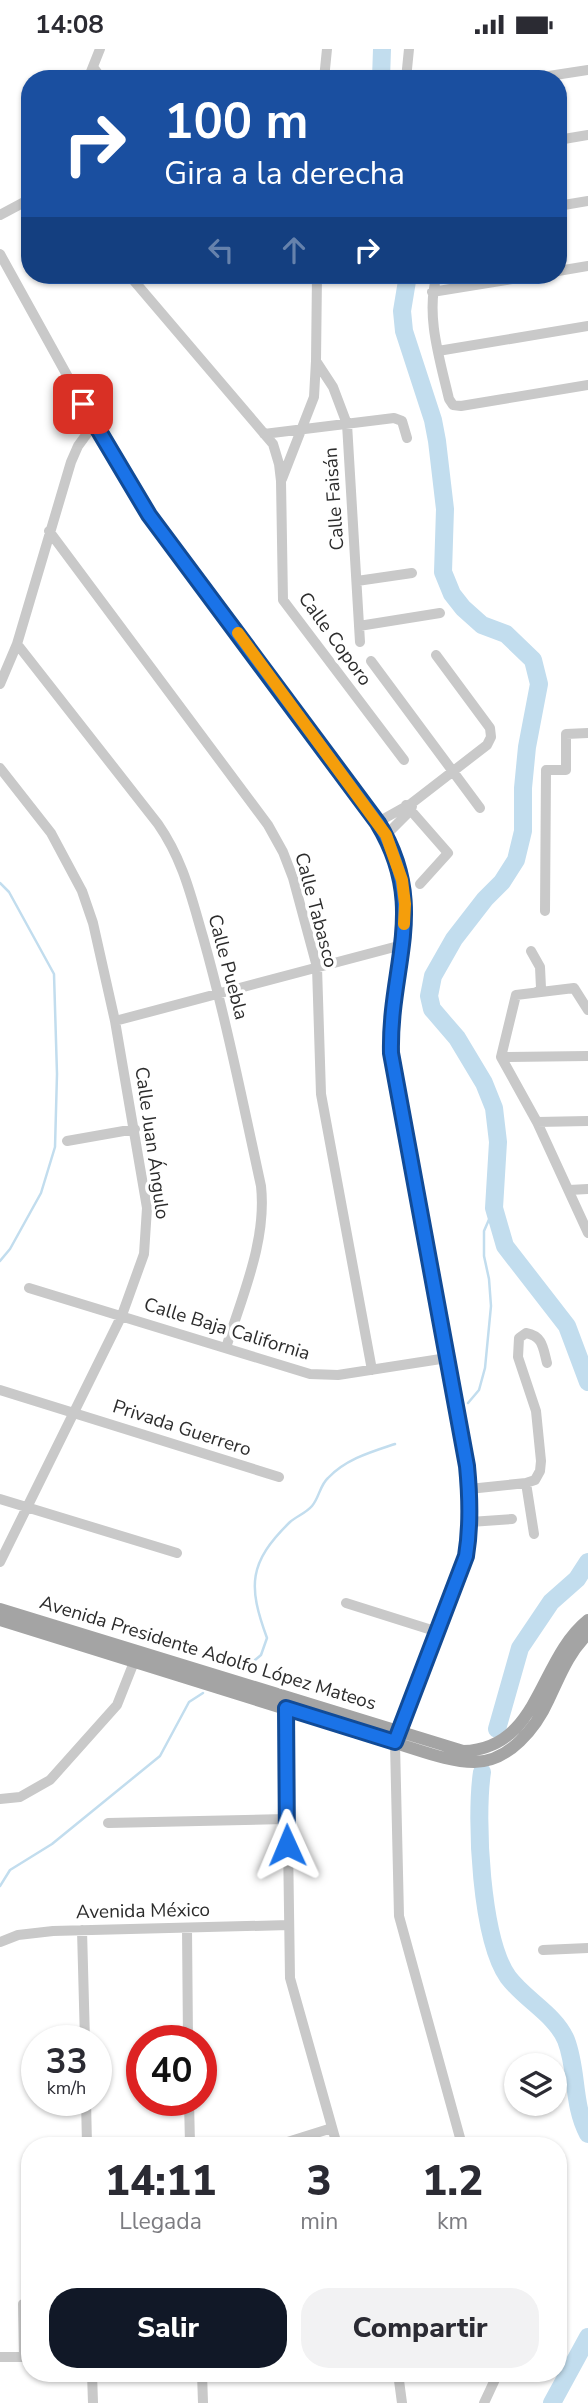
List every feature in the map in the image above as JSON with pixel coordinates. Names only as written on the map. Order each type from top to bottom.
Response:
[{"type":"main road","name":"Avenida Presidente Adolfo López Mateos","points":[[0,1609],[461,1761],[476,1762],[500,1756],[515,1746],[537,1723],[570,1656],[588,1634]]},
{"type":"main road","name":"Avenida Presidente Adolfo López Mateos","points":[[0,1620],[136,1656]]},
{"type":"main road","name":"Avenida Presidente Adolfo López Mateos","points":[[396,1738],[463,1751],[488,1747],[500,1741],[527,1716],[556,1657],[577,1628],[588,1620]]},
{"type":"street","points":[[92,70],[100,49]]},
{"type":"street","points":[[325,70],[327,49]]},
{"type":"street","points":[[407,70],[409,49]]},
{"type":"street","points":[[567,73],[588,70]]},
{"type":"street","points":[[567,138],[588,135]]},
{"type":"street","points":[[567,204],[588,201]]},
{"type":"street","points":[[0,215],[21,204]]},
{"type":"street","points":[[0,254],[94,423],[149,515],[378,823],[399,867],[405,915],[393,1010],[391,1053],[470,1489],[466,1556],[396,1738],[400,1924],[460,2137]]},
{"type":"street","points":[[567,270],[588,266]]},
{"type":"street","name":"Calle Coporo","points":[[137,284],[264,435],[276,453],[281,481],[283,600],[404,760]]},
{"type":"street","name":"Calle Coporo","points":[[281,481],[314,397],[317,284]]},
{"type":"street","points":[[434,284],[432,292],[438,351],[453,405],[461,406],[588,385]]},
{"type":"street","points":[[432,292],[481,284]]},
{"type":"street","points":[[438,351],[588,326]]},
{"type":"street","name":"Calle Faisán","points":[[316,361],[333,387],[347,424],[360,642]]},
{"type":"street","points":[[264,435],[398,419],[404,426],[407,438]]},
{"type":"street","points":[[0,684],[17,644],[48,531],[71,461],[94,423]]},
{"type":"street","name":"Calle Tabasco","points":[[48,531],[268,825],[283,852],[293,878],[317,967],[321,1094],[372,1370]]},
{"type":"street","points":[[357,581],[412,573]]},
{"type":"street","points":[[359,625],[440,614]]},
{"type":"street","name":"Calle Puebla","points":[[17,644],[173,846],[183,868],[219,992],[261,1186],[263,1210],[260,1234],[226,1348]]},
{"type":"street","points":[[378,823],[410,806],[487,745],[491,737],[490,728],[436,655]]},
{"type":"street","points":[[370,661],[480,809]]},
{"type":"street","points":[[545,911],[546,770],[566,770],[566,734],[588,733]]},
{"type":"street","name":"Calle Juan Ángulo","points":[[0,768],[51,833],[82,891],[100,947],[135,1129],[147,1208],[147,1231],[141,1265],[122,1315],[0,1562]]},
{"type":"street","points":[[386,835],[410,806]]},
{"type":"street","points":[[410,806],[448,853],[420,884]]},
{"type":"street","points":[[115,1021],[402,945]]},
{"type":"street","points":[[531,950],[553,990]]},
{"type":"street","points":[[538,991],[541,988],[540,967]]},
{"type":"street","points":[[588,1010],[574,988],[516,995],[501,1057],[537,1122],[588,1234]]},
{"type":"street","points":[[501,1057],[588,1056]]},
{"type":"street","points":[[537,1122],[588,1121]]},
{"type":"street","points":[[67,1141],[135,1129]]},
{"type":"street","points":[[569,1190],[588,1189]]},
{"type":"street","name":"Calle Baja California","points":[[29,1288],[310,1374],[338,1375],[447,1358]]},
{"type":"street","points":[[470,1489],[526,1483],[535,1479],[540,1471],[536,1411],[518,1357],[519,1338],[526,1333],[534,1334],[541,1341],[547,1363]]},
{"type":"street","name":"Privada Guerrero","points":[[0,1390],[279,1477]]},
{"type":"street","points":[[526,1483],[534,1534]]},
{"type":"street","points":[[0,1499],[177,1553]]},
{"type":"street","points":[[470,1522],[512,1519]]},
{"type":"street","points":[[346,1603],[438,1632]]},
{"type":"street","points":[[0,1799],[20,1797],[50,1780],[117,1705],[136,1656]]},
{"type":"street","points":[[286,1702],[290,1978],[335,2137]]},
{"type":"street","points":[[107,1823],[286,1819]]},
{"type":"street","name":"Avenida México","points":[[0,1942],[35,1933],[82,1930],[289,1926]]},
{"type":"street","points":[[187,1928],[188,2025]]},
{"type":"street","points":[[82,1930],[85,2025]]},
{"type":"street","points":[[544,1950],[588,1948]]},
{"type":"street","points":[[86,2116],[87,2137]]},
{"type":"street","points":[[189,2116],[190,2137]]},
{"type":"street","points":[[303,2137],[332,2128]]},
{"type":"street","points":[[0,2357],[21,2357]]},
{"type":"street","points":[[92,2382],[93,2403]]},
{"type":"street","points":[[202,2382],[203,2403]]},
{"type":"street","points":[[399,2382],[402,2403]]},
{"type":"street","points":[[484,2403],[494,2382]]},
{"type":"waterway","points":[[381,70],[382,49]]},
{"type":"waterway","points":[[406,284],[402,311],[404,331],[433,420],[437,441],[445,509],[443,572],[452,594],[463,608],[482,625],[506,634],[533,660],[539,684],[527,747],[523,831],[516,860],[502,882],[454,939],[433,976],[429,996],[432,1009],[457,1038],[484,1083],[494,1108],[498,1142],[494,1208],[505,1246],[567,1326],[588,1382]]},
{"type":"waterway","points":[[0,883],[9,892],[54,974],[57,1074],[55,1147],[41,1193],[10,1249],[0,1261]]},
{"type":"waterway","points":[[468,1403],[479,1390],[485,1368],[491,1306],[484,1256],[484,1231],[494,1208]]},
{"type":"waterway","points":[[242,1671],[261,1655],[267,1638],[255,1589],[259,1563],[266,1550],[290,1522],[312,1506],[325,1481],[335,1471],[359,1457],[395,1444]]},
{"type":"waterway","points":[[497,1729],[520,1648],[551,1602],[577,1579],[588,1562]]},
{"type":"waterway","points":[[0,1886],[10,1870],[52,1844],[160,1756],[189,1702],[203,1693]]},
{"type":"waterway","points":[[482,1772],[480,1847],[486,1908],[492,1936],[508,1977],[555,2022],[566,2040],[580,2111],[588,2134]]},
{"type":"waterway","points":[[567,2376],[588,2337]]},
{"type":"waterway","points":[[552,2403],[563,2382]]},
{"type":"slow traffic","points":[[238,633],[386,835],[402,880],[404,924]]},
{"type":"route","points":[[83,404],[149,515],[386,835],[399,867],[404,891],[405,915],[393,1010],[391,1053],[467,1466],[470,1489],[469,1539],[466,1556],[395,1742],[286,1708],[287,1845]]}]
